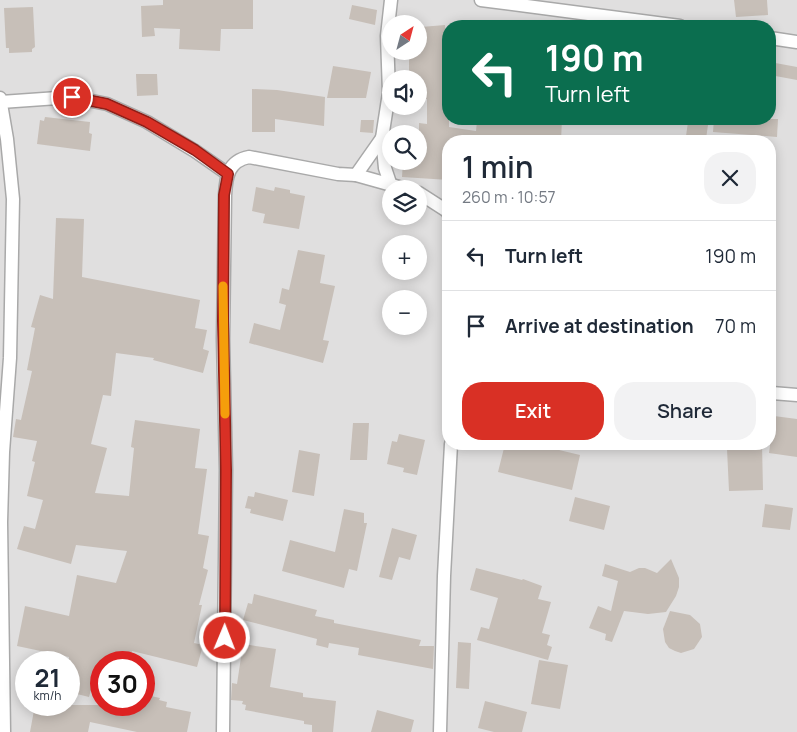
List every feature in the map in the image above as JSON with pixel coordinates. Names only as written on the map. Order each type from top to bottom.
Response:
[{"type":"street","points":[[384,125],[389,93],[387,36],[391,0]]},
{"type":"street","points":[[482,0],[634,20]]},
{"type":"street","points":[[776,39],[797,42]]},
{"type":"street","points":[[4,732],[1,452],[10,358],[13,199],[7,139],[0,100],[72,97],[107,104],[147,122],[195,150],[228,174]]},
{"type":"street","points":[[356,175],[382,138]]},
{"type":"street","points":[[223,732],[226,470],[223,320],[224,195],[228,174],[232,166],[240,159],[249,157],[382,181]]},
{"type":"street","points":[[427,198],[442,207]]},
{"type":"street","points":[[776,393],[797,395]]},
{"type":"street","points":[[440,732],[444,576],[451,450]]},
{"type":"shaded area","points":[[0,0],[797,0],[797,732],[0,732]]},
{"type":"building","points":[[163,0],[253,0],[253,29],[221,29],[220,51],[179,49],[180,29],[154,28],[155,36],[142,37],[141,6],[163,5]]},
{"type":"building","points":[[734,0],[767,0],[768,15],[736,17]]},
{"type":"building","points":[[352,5],[377,10],[375,25],[349,19]]},
{"type":"building","points":[[33,7],[35,47],[32,49],[32,52],[9,53],[9,48],[6,48],[4,8]]},
{"type":"building","points":[[442,25],[442,125],[476,131],[477,125],[562,125],[561,135],[442,135],[442,180],[402,177],[402,170],[427,170],[427,125],[419,125],[419,123],[427,124],[427,70],[409,70],[409,60],[428,60],[428,26]]},
{"type":"building","points":[[776,63],[797,67],[797,80],[776,76]]},
{"type":"building","points":[[333,66],[371,72],[366,98],[327,98]]},
{"type":"building","points":[[136,74],[157,74],[158,95],[137,96]]},
{"type":"building","points":[[252,89],[277,90],[325,97],[324,126],[275,119],[275,132],[252,132]]},
{"type":"building","points":[[45,117],[90,122],[89,133],[92,134],[90,151],[37,144],[40,120],[44,121]]},
{"type":"building","points":[[776,119],[778,119],[777,137],[776,135],[713,132],[714,125],[776,125]]},
{"type":"building","points":[[361,120],[374,120],[373,133],[360,132]]},
{"type":"building","points":[[688,125],[708,125],[707,135],[686,135]]},
{"type":"building","points":[[256,187],[274,191],[275,187],[305,196],[299,229],[263,223],[265,214],[252,211]]},
{"type":"building","points":[[56,218],[84,219],[82,277],[200,300],[195,328],[207,330],[203,349],[209,351],[203,373],[153,360],[154,358],[116,353],[111,396],[103,395],[91,444],[107,448],[95,493],[129,496],[134,448],[131,447],[135,420],[200,429],[195,468],[207,469],[198,534],[209,536],[203,568],[208,570],[199,605],[202,605],[194,643],[203,645],[197,667],[155,657],[155,651],[90,651],[89,697],[80,695],[80,651],[41,651],[17,646],[25,606],[69,616],[77,575],[116,583],[127,551],[76,545],[71,564],[17,549],[24,526],[35,529],[43,500],[27,496],[35,462],[32,461],[37,441],[13,437],[16,419],[21,420],[32,371],[27,370],[35,328],[31,327],[40,295],[53,299]]},
{"type":"building","points":[[298,250],[325,255],[320,283],[335,286],[323,340],[329,341],[323,363],[249,343],[254,323],[280,330],[286,305],[279,303],[282,288],[289,290]]},
{"type":"building","points":[[776,416],[797,419],[797,457],[769,453],[769,450],[776,450]]},
{"type":"building","points":[[353,423],[369,423],[367,460],[350,460]]},
{"type":"building","points":[[399,434],[425,440],[417,475],[403,472],[404,468],[387,464],[392,441],[397,442]]},
{"type":"building","points":[[299,450],[320,454],[314,496],[292,492]]},
{"type":"building","points":[[504,450],[559,450],[580,455],[572,490],[498,472]]},
{"type":"building","points":[[727,450],[762,450],[763,490],[729,491]]},
{"type":"building","points":[[255,492],[288,500],[283,521],[250,513],[251,509],[245,508],[248,496],[254,497]]},
{"type":"building","points":[[575,497],[610,506],[604,530],[569,521]]},
{"type":"building","points":[[765,504],[793,508],[790,530],[762,527]]},
{"type":"building","points":[[344,509],[364,513],[364,523],[367,523],[357,571],[349,569],[344,588],[282,571],[290,540],[335,552]]},
{"type":"building","points":[[392,528],[417,535],[410,560],[399,557],[392,580],[379,577]]},
{"type":"building","points":[[671,559],[679,578],[679,587],[666,612],[648,614],[624,611],[612,642],[605,640],[606,634],[589,628],[598,606],[611,611],[618,581],[602,576],[605,564],[630,572],[639,568],[645,568],[657,573]]},
{"type":"building","points":[[476,568],[523,579],[542,586],[538,599],[551,602],[542,633],[550,635],[547,645],[552,647],[548,660],[477,640],[481,627],[489,629],[498,598],[470,590]]},
{"type":"building","points":[[254,594],[317,610],[315,616],[334,620],[334,623],[421,640],[419,646],[434,646],[433,669],[358,655],[359,648],[329,643],[328,648],[316,645],[317,639],[243,620],[248,603],[252,604]]},
{"type":"building","points":[[670,611],[690,615],[700,624],[702,637],[694,649],[681,653],[669,648],[665,642],[663,629]]},
{"type":"building","points":[[458,642],[471,643],[469,689],[456,688]]},
{"type":"building","points":[[243,644],[276,649],[270,687],[303,693],[303,697],[336,701],[333,732],[312,732],[312,725],[304,724],[304,721],[245,710],[246,705],[242,704],[243,701],[231,700],[232,683],[237,684]]},
{"type":"building","points":[[539,660],[568,665],[560,709],[531,704]]},
{"type":"building","points":[[155,697],[167,702],[166,707],[191,712],[187,732],[137,732],[90,722],[88,732],[30,732],[33,716],[80,716],[80,705],[90,705],[90,716],[155,716]]},
{"type":"building","points":[[485,701],[527,712],[522,732],[494,732],[478,728]]},
{"type":"building","points":[[377,710],[414,720],[411,732],[371,732]]},
{"type":"slow traffic","points":[[223,286],[225,414]]},
{"type":"route","points":[[72,97],[107,104],[147,122],[195,150],[228,174],[224,195],[223,321],[226,470],[225,638]]}]
